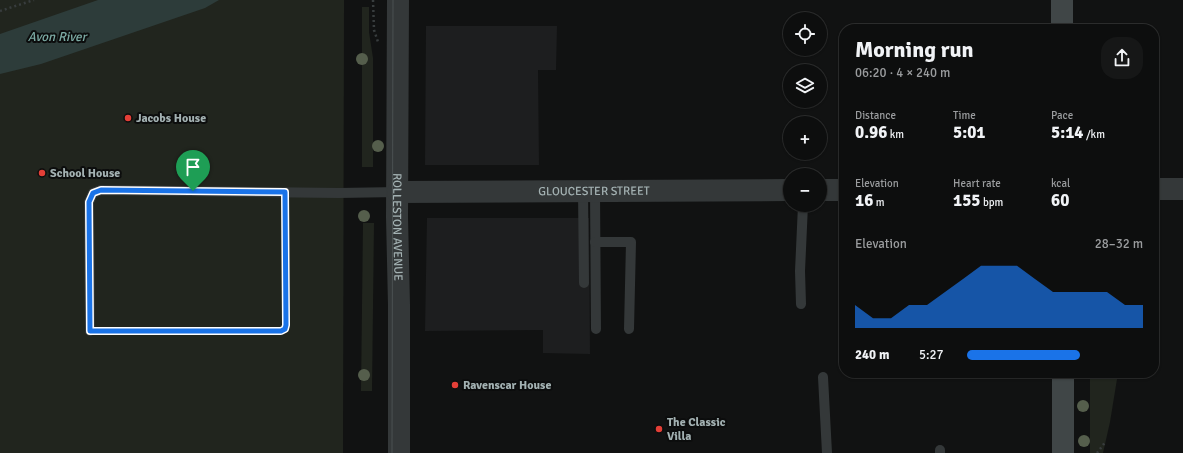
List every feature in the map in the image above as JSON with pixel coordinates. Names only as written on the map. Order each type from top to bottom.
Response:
[{"type":"main road","points":[[1062,0],[1062,24]]},
{"type":"main road","points":[[1062,378],[1063,453]]},
{"type":"street","name":"ROLLESTON AVENUE","points":[[398,0],[399,453]]},
{"type":"street","points":[[1159,189],[1183,189]]},
{"type":"street","name":"GLOUCESTER STREET","points":[[398,192],[783,190]]},
{"type":"street","points":[[827,190],[839,190]]},
{"type":"lane","points":[[90,331],[89,202],[93,193],[101,190],[339,193],[398,192]]},
{"type":"lane","points":[[589,191],[595,242],[596,329]]},
{"type":"lane","points":[[584,283],[589,191]]},
{"type":"lane","points":[[801,304],[800,271],[803,212]]},
{"type":"lane","points":[[595,242],[631,242],[629,329]]},
{"type":"lane","points":[[823,376],[826,453]]},
{"type":"path","points":[[0,11],[34,0]]},
{"type":"path","points":[[90,331],[281,331],[285,329],[285,192]]},
{"type":"path","points":[[1097,453],[1106,441]]},
{"type":"shaded area","points":[[0,0],[344,0],[343,453],[0,453]]},
{"type":"shaded area","points":[[362,7],[369,7],[369,32],[373,58],[373,167],[362,167]]},
{"type":"shaded area","points":[[426,26],[557,26],[556,70],[538,70],[539,165],[425,165]]},
{"type":"shaded area","points":[[427,218],[589,218],[590,354],[543,353],[543,330],[425,331]]},
{"type":"shaded area","points":[[363,223],[374,223],[372,391],[361,391]]},
{"type":"shaded area","points":[[1090,378],[1117,378],[1103,453],[1090,453]]},
{"type":"water","name":"Avon River","points":[[98,0],[219,0],[205,8],[41,64],[0,74],[0,34]]},
{"type":"tram line","points":[[392,453],[393,0]]},
{"type":"place","name":"Jacobs House","points":[[128,118]]},
{"type":"place","name":"School House","points":[[42,173]]},
{"type":"place","name":"Ravenscar House","points":[[455,385]]},
{"type":"place","name":"The Classic Villa","points":[[659,429]]},
{"type":"route","points":[[101,190],[193,191],[285,192],[285,329],[281,331],[90,331],[89,202],[93,193],[101,190]]}]
